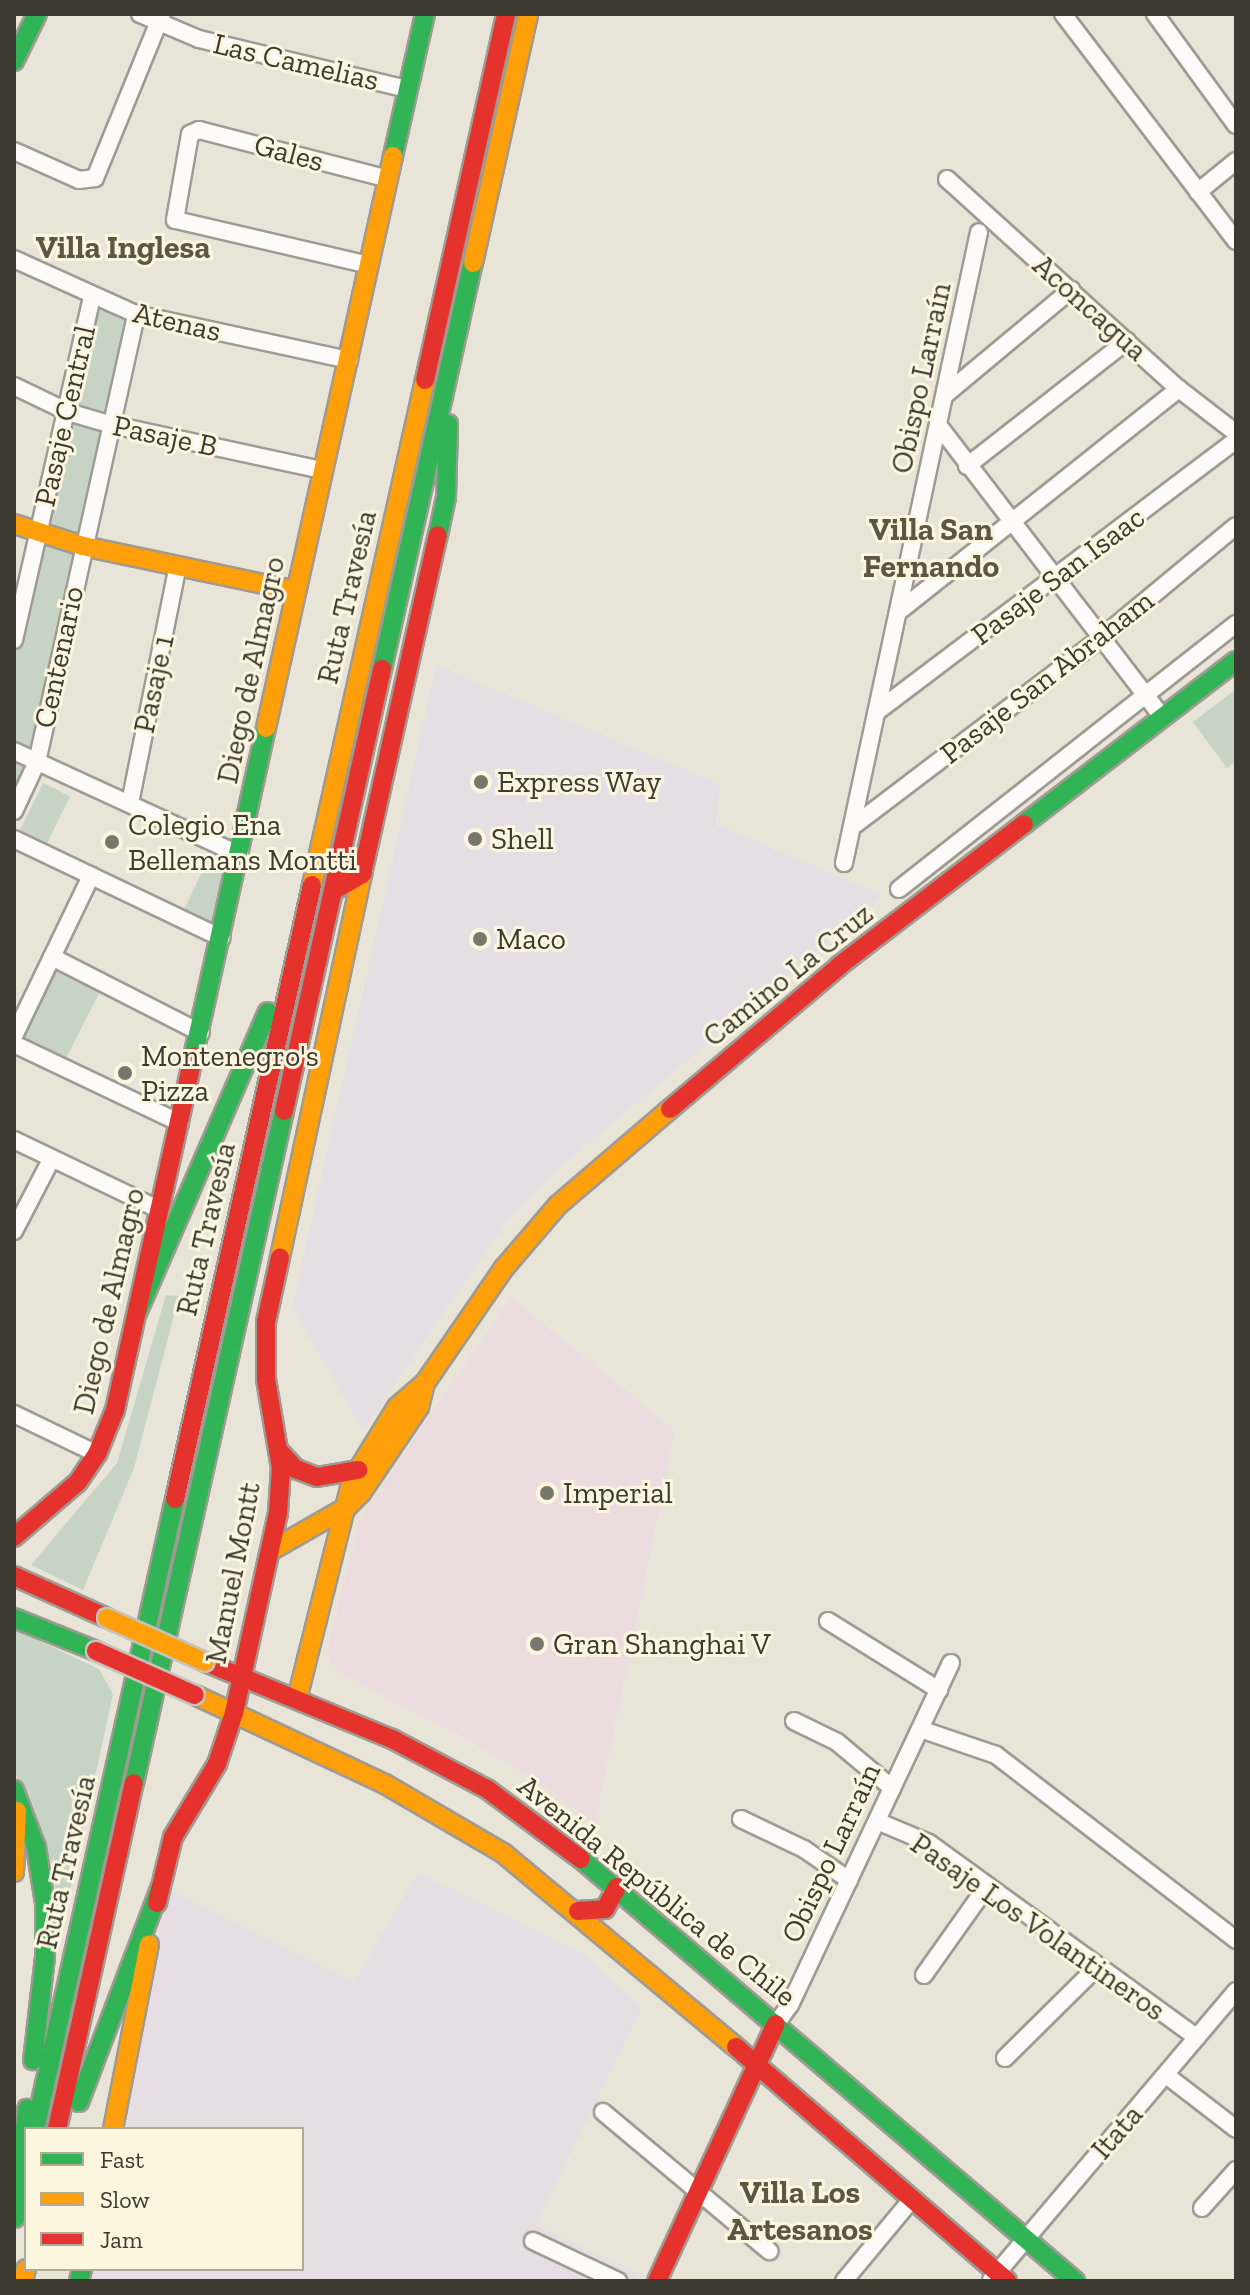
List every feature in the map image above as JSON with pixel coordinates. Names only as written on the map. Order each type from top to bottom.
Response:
[{"type":"main road","points":[[14,61],[37,14]]},
{"type":"main road","name":"Diego de Almagro","points":[[14,1537],[78,1482],[97,1454],[115,1410],[425,14]]},
{"type":"main road","name":"Ruta Travesía","points":[[35,2127],[506,14]]},
{"type":"main road","name":"Ruta Travesía","points":[[57,2127],[528,14]]},
{"type":"main road","name":"Manuel Montt","points":[[113,2127],[173,1837],[217,1764],[234,1713],[281,1499],[279,1451],[266,1379],[267,1314],[446,497],[447,376]]},
{"type":"main road","points":[[14,524],[38,535],[83,546],[296,591]]},
{"type":"main road","name":"Camino La Cruz","points":[[297,1699],[358,1470],[404,1398],[425,1383],[504,1268],[574,1191],[839,966],[1236,661]]},
{"type":"main road","points":[[137,1313],[176,1214],[256,1045],[320,847]]},
{"type":"main road","points":[[333,891],[362,874]]},
{"type":"main road","name":"Camino La Cruz","points":[[347,1507],[373,1479],[419,1407],[425,1383]]},
{"type":"main road","points":[[279,1451],[296,1469],[317,1477],[358,1470]]},
{"type":"main road","points":[[270,1551],[347,1507]]},
{"type":"main road","name":"Avenida República de Chile","points":[[14,1576],[241,1678],[392,1739],[487,1789],[617,1887],[1075,2281]]},
{"type":"main road","points":[[14,1618],[195,1695],[424,1804],[503,1853],[578,1911],[912,2199],[998,2278]]},
{"type":"main road","points":[[14,1792],[19,1825],[14,1872]]},
{"type":"main road","points":[[14,1792],[40,1866],[46,1930],[24,2127]]},
{"type":"main road","points":[[578,1911],[605,1909],[617,1887]]},
{"type":"main road","points":[[71,2127],[160,1889]]},
{"type":"main road","name":"Obispo Larraín","points":[[657,2281],[700,2196],[776,2024]]},
{"type":"main road","points":[[14,2220],[24,2129]]},
{"type":"main road","points":[[14,2220],[24,2177]]},
{"type":"street","name":"Las Camelias","points":[[140,14],[160,18],[199,39],[408,89]]},
{"type":"street","points":[[1063,14],[1236,241]]},
{"type":"street","points":[[1155,14],[1236,125]]},
{"type":"street","points":[[14,151],[79,180],[95,178],[160,18]]},
{"type":"street","name":"Gales","points":[[369,265],[175,220],[190,134],[199,130],[389,179]]},
{"type":"street","points":[[1198,192],[1236,161]]},
{"type":"street","name":"Aconcagua","points":[[947,179],[1179,389],[1236,433]]},
{"type":"street","name":"Obispo Larraín","points":[[844,863],[856,824],[902,609],[979,232]]},
{"type":"street","name":"Atenas","points":[[14,259],[92,298],[136,314],[349,360]]},
{"type":"street","points":[[946,394],[1071,290]]},
{"type":"street","name":"Pasaje Central","points":[[38,535],[92,298]]},
{"type":"street","name":"Pasaje Central","points":[[83,546],[136,314]]},
{"type":"street","points":[[967,466],[1127,341]]},
{"type":"street","name":"Pasaje B","points":[[14,386],[68,412],[109,424],[322,470]]},
{"type":"street","points":[[902,609],[1013,524],[1179,389]]},
{"type":"street","points":[[939,426],[1163,718]]},
{"type":"street","name":"Pasaje San Isaac","points":[[879,710],[1236,440]]},
{"type":"street","name":"Pasaje San Abraham","points":[[856,824],[1101,638],[1236,526]]},
{"type":"street","name":"Centenario","points":[[14,640],[38,535]]},
{"type":"street","name":"Centenario","points":[[14,811],[37,762],[83,546]]},
{"type":"street","name":"Pasaje 1","points":[[130,803],[178,566]]},
{"type":"street","points":[[899,889],[1148,698],[1236,624]]},
{"type":"street","points":[[14,751],[240,855]]},
{"type":"street","points":[[14,839],[222,938]]},
{"type":"street","points":[[14,1036],[91,876]]},
{"type":"street","points":[[52,957],[201,1033]]},
{"type":"street","points":[[14,1044],[180,1123]]},
{"type":"street","points":[[14,1140],[160,1210]]},
{"type":"street","points":[[14,1231],[52,1158]]},
{"type":"street","points":[[14,1414],[97,1454]]},
{"type":"street","points":[[828,1621],[939,1690]]},
{"type":"street","name":"Obispo Larraín","points":[[776,2024],[790,2005],[951,1663]]},
{"type":"street","points":[[794,1721],[837,1742],[892,1788]]},
{"type":"street","points":[[920,1729],[996,1755],[1236,1940]]},
{"type":"street","points":[[741,1819],[804,1849],[849,1880]]},
{"type":"street","name":"Pasaje Los Volantineros","points":[[877,1821],[929,1843],[1197,2038]]},
{"type":"street","points":[[924,1975],[987,1886]]},
{"type":"street","points":[[1005,2058],[1098,1966]]},
{"type":"street","name":"Itata","points":[[998,2278],[1026,2239],[1236,1991]]},
{"type":"street","points":[[1166,2075],[1236,2129]]},
{"type":"street","points":[[603,2112],[769,2251]]},
{"type":"street","points":[[1202,2208],[1236,2170]]},
{"type":"street","points":[[844,2281],[912,2199]]},
{"type":"street","points":[[533,2241],[618,2281]]},
{"type":"shaded area","points":[[436,665],[721,785],[716,824],[883,896],[558,1169],[506,1222],[363,1430],[292,1307]]},
{"type":"shaded area","points":[[511,1297],[675,1431],[595,1825],[546,1787],[481,1747],[342,1674],[331,1664],[327,1649],[360,1518]]},
{"type":"shaded area","points":[[418,1873],[584,1954],[642,2008],[535,2225],[640,2274],[637,2281],[85,2281],[88,2271],[304,2271],[304,2127],[117,2127],[168,1889],[354,1982]]},
{"type":"green space","points":[[94,302],[132,316],[34,760],[14,803],[14,655]]},
{"type":"green space","points":[[1236,689],[1236,761],[1227,768],[1193,722]]},
{"type":"green space","points":[[43,783],[70,796],[47,843],[20,830]]},
{"type":"green space","points":[[212,851],[227,858],[213,931],[181,916]]},
{"type":"green space","points":[[56,970],[100,992],[65,1061],[21,1039]]},
{"type":"green space","points":[[166,1295],[179,1296],[134,1468],[83,1590],[31,1565],[117,1463]]},
{"type":"green space","points":[[14,1629],[99,1669],[113,1694],[54,1964],[55,1873],[14,1770]]},
{"type":"traffic: fast","points":[[14,61],[37,14]]},
{"type":"traffic: fast","points":[[393,156],[425,14]]},
{"type":"traffic: fast","points":[[382,669],[473,263]]},
{"type":"traffic: fast","points":[[438,535],[446,497],[448,424]]},
{"type":"traffic: fast","points":[[1024,824],[1236,661]]},
{"type":"traffic: fast","points":[[193,1057],[266,728]]},
{"type":"traffic: fast","points":[[137,1313],[268,1012]]},
{"type":"traffic: fast","points":[[134,1783],[284,1111]]},
{"type":"traffic: fast","points":[[35,2127],[175,1499]]},
{"type":"traffic: fast","points":[[14,1618],[96,1651]]},
{"type":"traffic: fast","points":[[14,1790],[36,1847],[45,1903],[45,1957],[33,2060]]},
{"type":"traffic: fast","points":[[581,1859],[1075,2281]]},
{"type":"traffic: fast","points":[[79,2102],[160,1889]]},
{"type":"traffic: fast","points":[[25,2127],[27,2109]]},
{"type":"traffic: fast","points":[[15,2218],[24,2136]]},
{"type":"traffic: fast","points":[[79,2281],[82,2271]]},
{"type":"traffic: slow","points":[[473,263],[528,14]]},
{"type":"traffic: slow","points":[[266,728],[393,156]]},
{"type":"traffic: slow","points":[[312,885],[425,380]]},
{"type":"traffic: slow","points":[[14,524],[83,546],[296,591]]},
{"type":"traffic: slow","points":[[280,1257],[362,874]]},
{"type":"traffic: slow","points":[[270,1551],[347,1507],[361,1493],[419,1407],[425,1383],[504,1268],[558,1205],[670,1109]]},
{"type":"traffic: slow","points":[[297,1699],[352,1480],[397,1407],[425,1383]]},
{"type":"traffic: slow","points":[[107,1618],[205,1662]]},
{"type":"traffic: slow","points":[[195,1695],[385,1784],[503,1853],[736,2047]]},
{"type":"traffic: slow","points":[[14,1872],[17,1811]]},
{"type":"traffic: slow","points":[[113,2127],[149,1944]]},
{"type":"traffic: slow","points":[[23,2281],[26,2271]]},
{"type":"traffic: jam","points":[[425,380],[506,14]]},
{"type":"traffic: jam","points":[[333,891],[362,874],[438,535]]},
{"type":"traffic: jam","points":[[284,1111],[382,669]]},
{"type":"traffic: jam","points":[[670,1109],[839,966],[1024,824]]},
{"type":"traffic: jam","points":[[175,1499],[312,885]]},
{"type":"traffic: jam","points":[[14,1537],[78,1482],[97,1454],[115,1410],[193,1057]]},
{"type":"traffic: jam","points":[[157,1903],[173,1837],[217,1764],[234,1713],[278,1513],[281,1468],[266,1379],[266,1322],[280,1257]]},
{"type":"traffic: jam","points":[[279,1451],[296,1469],[317,1477],[358,1470]]},
{"type":"traffic: jam","points":[[14,1576],[107,1618]]},
{"type":"traffic: jam","points":[[96,1651],[195,1695]]},
{"type":"traffic: jam","points":[[205,1662],[392,1739],[487,1789],[581,1859]]},
{"type":"traffic: jam","points":[[57,2127],[134,1783]]},
{"type":"traffic: jam","points":[[578,1911],[605,1909],[617,1887]]},
{"type":"traffic: jam","points":[[657,2281],[776,2024]]},
{"type":"traffic: jam","points":[[736,2047],[1007,2281]]},
{"type":"place","name":"Express Way","points":[[481,782]]},
{"type":"place","name":"Shell","points":[[475,839]]},
{"type":"place","name":"Colegio Ena Bellemans Montti","points":[[112,842]]},
{"type":"place","name":"Maco","points":[[480,939]]},
{"type":"place","name":"Montenegro's Pizza","points":[[125,1073]]},
{"type":"place","name":"Imperial","points":[[547,1493]]},
{"type":"place","name":"Gran Shanghai V","points":[[537,1644]]},
{"type":"district","name":"Villa Inglesa","points":[[123,247]]},
{"type":"district","name":"Villa San Fernando","points":[[931,548]]},
{"type":"district","name":"Villa Los Artesanos","points":[[800,2212]]}]
